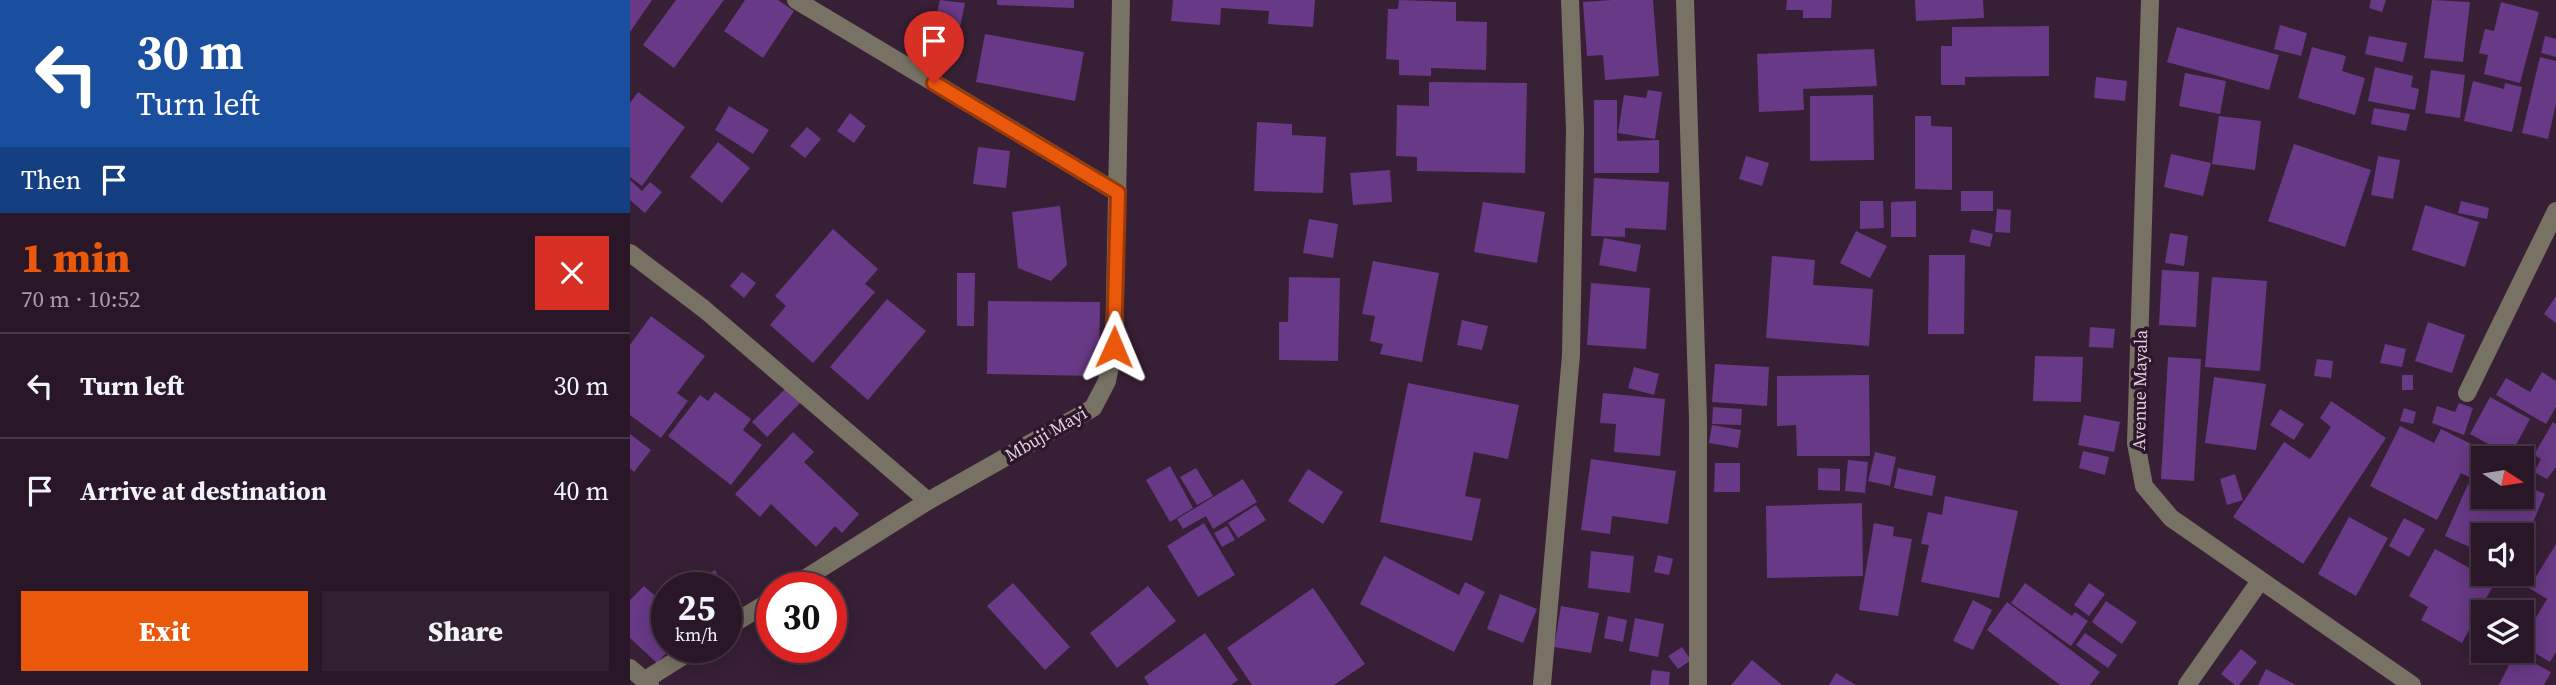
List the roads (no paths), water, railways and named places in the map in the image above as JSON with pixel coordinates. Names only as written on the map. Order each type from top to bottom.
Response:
[{"type":"street","points":[[796,0],[1118,193]]},
{"type":"street","name":"Mbuji Mayi","points":[[815,572],[928,501],[1093,408],[1107,381],[1114,347],[1121,0]]},
{"type":"street","points":[[1542,685],[1571,355],[1575,129],[1570,0]]},
{"type":"street","points":[[1685,0],[1698,419],[1698,685]]},
{"type":"street","name":"Avenue Mayala","points":[[2150,0],[2136,443],[2144,486],[2171,518],[2412,685]]},
{"type":"street","points":[[2467,393],[2556,211]]},
{"type":"street","points":[[630,253],[704,309],[928,501]]},
{"type":"street","points":[[2187,685],[2260,581]]},
{"type":"street","points":[[630,668],[648,682],[675,663]]}]
